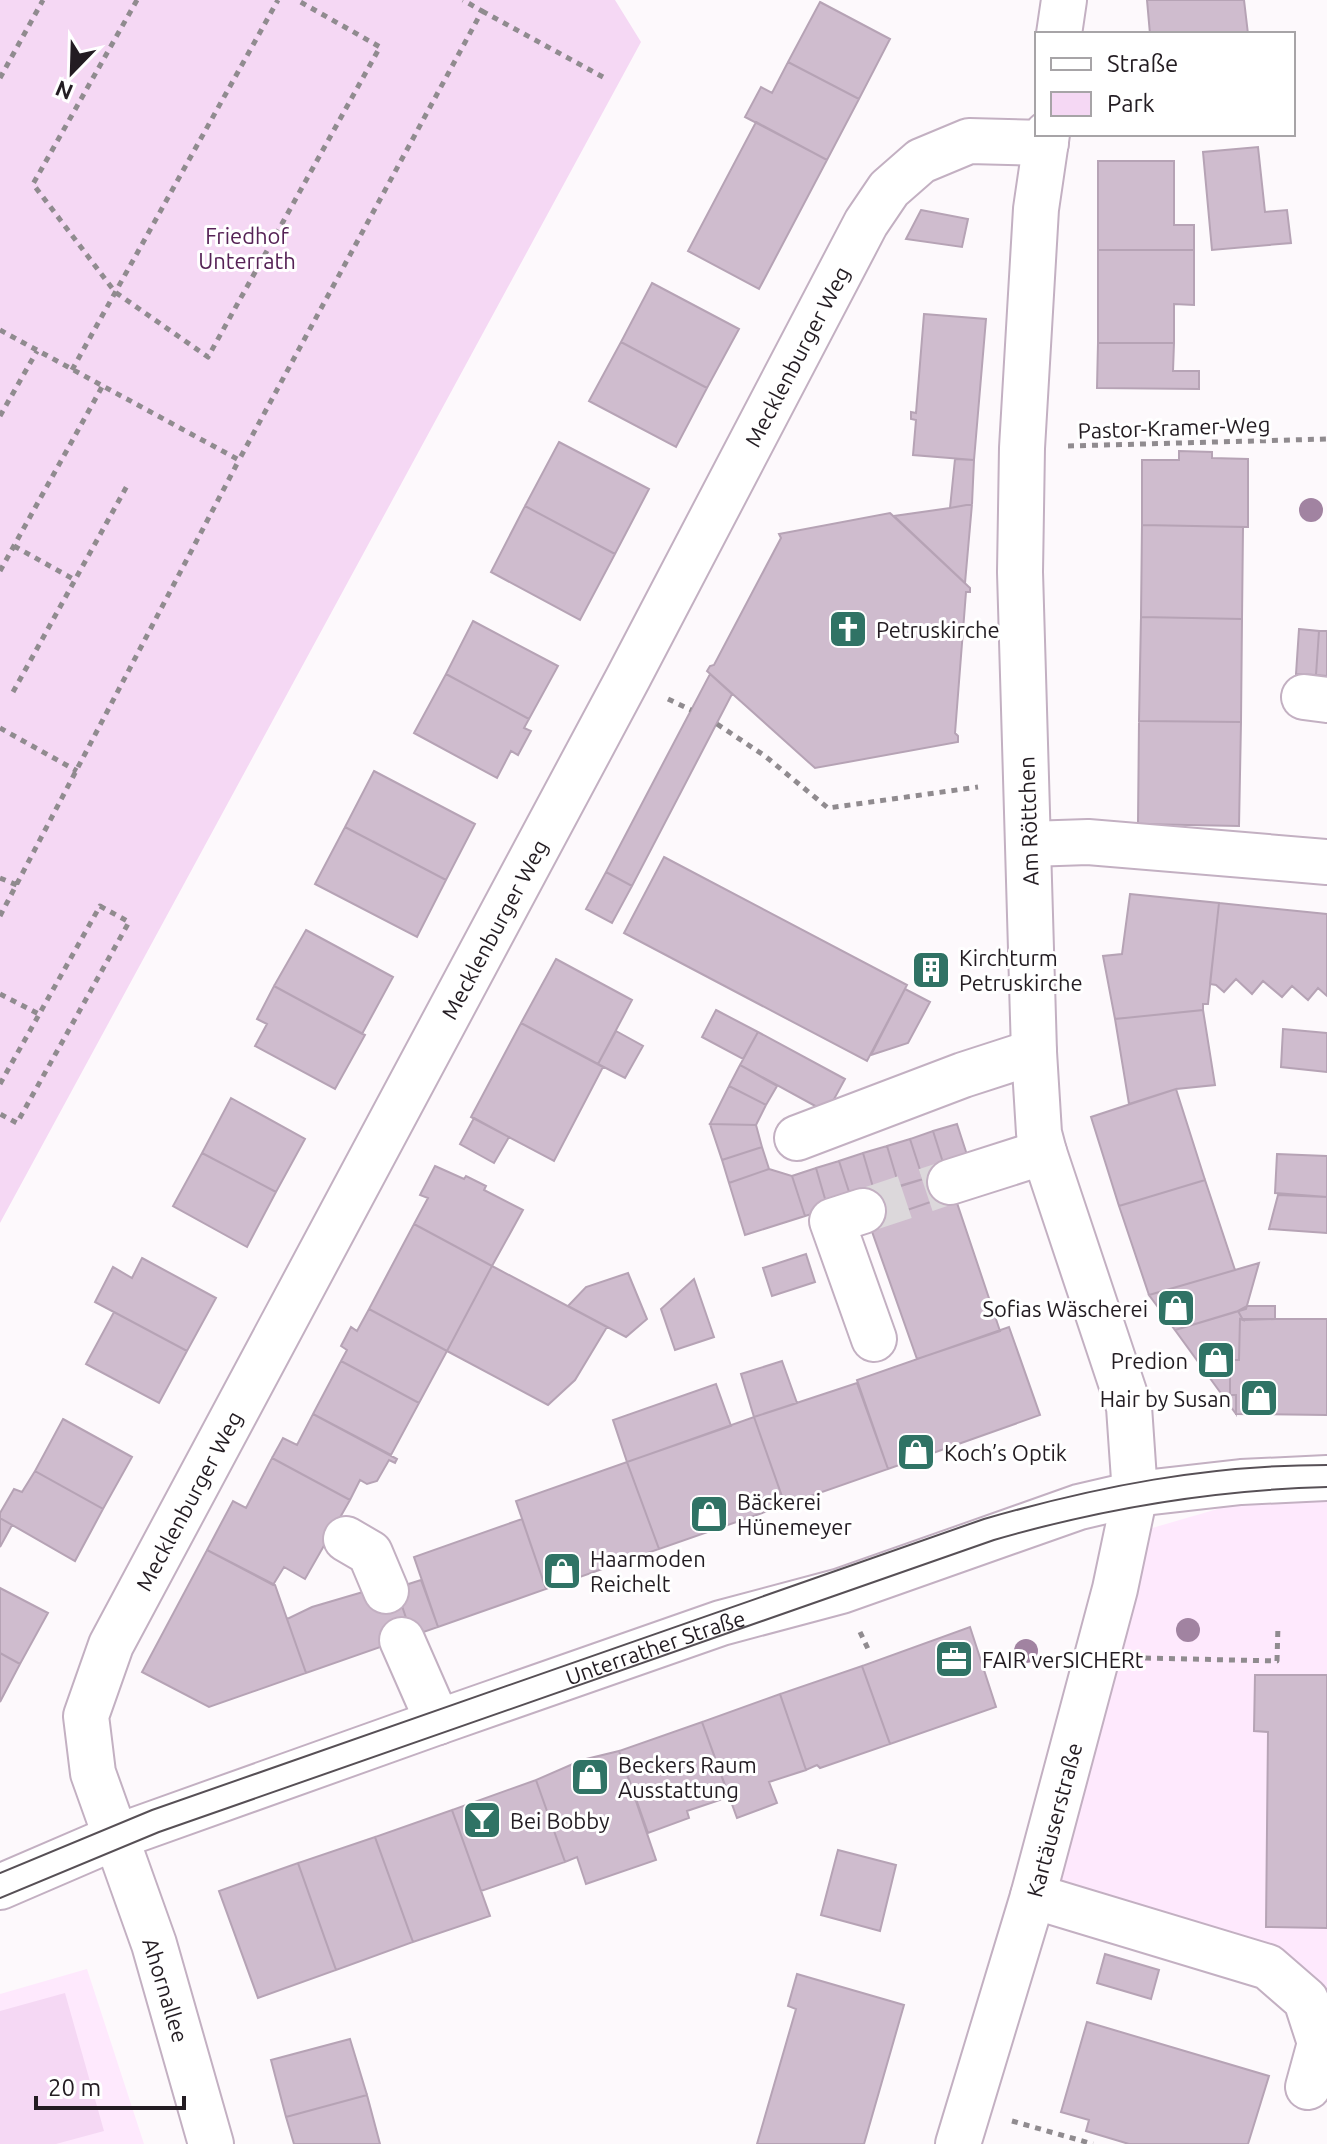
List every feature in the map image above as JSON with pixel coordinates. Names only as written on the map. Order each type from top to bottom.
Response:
[{"type":"street","points":[[1059,32],[1064,0]]},
{"type":"street","name":"Am Röttchen","points":[[1046,138],[1036,209],[1022,448],[1020,572],[1039,1133],[1129,1407],[1135,1494]]},
{"type":"street","name":"Mecklenburger Weg","points":[[116,1837],[93,1773],[86,1716],[111,1645],[628,678],[866,223],[889,189],[921,161],[969,141],[1046,138]]},
{"type":"street","points":[[1029,844],[1088,842],[1327,862]]},
{"type":"street","points":[[797,1138],[963,1075],[1034,1052]]},
{"type":"street","points":[[950,1182],[1044,1152]]},
{"type":"street","points":[[863,1211],[832,1221],[874,1339]]},
{"type":"street","name":"Unterrather Straße","points":[[0,1887],[116,1837],[438,1722],[721,1623],[841,1591],[1079,1507],[1135,1494],[1241,1482],[1327,1478]]},
{"type":"street","name":"Kartäuserstraße","points":[[964,2126],[1033,1896],[1115,1589],[1135,1494]]},
{"type":"street","points":[[346,1539],[370,1553],[386,1591]]},
{"type":"street","points":[[402,1640],[438,1722]]},
{"type":"street","name":"Ahornallee","points":[[116,1837],[154,1944],[211,2144]]},
{"type":"street","points":[[1033,1896],[1268,1967],[1306,2000],[1320,2043],[1308,2087]]},
{"type":"path","points":[[0,78],[43,0]]},
{"type":"path","points":[[137,0],[33,184],[115,292],[208,357],[380,47],[297,0]]},
{"type":"path","points":[[72,370],[278,0]]},
{"type":"path","points":[[463,0],[603,77]]},
{"type":"path","points":[[0,916],[239,460],[482,11]]},
{"type":"path","points":[[0,330],[239,460]]},
{"type":"path","points":[[0,416],[37,351]]},
{"type":"path","points":[[0,571],[102,387]]},
{"type":"path","name":"Pastor-Kramer-Weg","points":[[1022,448],[1327,439]]},
{"type":"path","points":[[13,692],[128,484]]},
{"type":"path","points":[[14,546],[75,580]]},
{"type":"path","points":[[717,724],[765,756],[828,808],[1027,781]]},
{"type":"path","points":[[0,728],[77,771]]},
{"type":"path","points":[[0,878],[17,885]]},
{"type":"path","points":[[0,1084],[100,906],[129,922],[17,1123],[0,1114]]},
{"type":"path","points":[[0,994],[39,1014]]},
{"type":"path","points":[[1096,1661],[1151,1657],[1277,1661],[1278,1625]]},
{"type":"path","points":[[964,2126],[1093,2144]]},
{"type":"shaded area","points":[[1245,1501],[1327,1502],[1327,2002],[1040,1917],[1135,1533]]},
{"type":"shaded area","points":[[87,1969],[144,2144],[0,2144],[0,1994]]},
{"type":"green space","name":"Friedhof Unterrath","points":[[0,0],[615,0],[641,42],[0,1223]]},
{"type":"green space","points":[[65,1993],[104,2131],[56,2144],[0,2144],[0,2011]]},
{"type":"building","points":[[1147,0],[1244,0],[1248,32],[1150,32]]},
{"type":"building","points":[[820,2],[890,39],[859,99],[788,62]]},
{"type":"building","points":[[788,62],[859,99],[827,160],[745,117],[761,87],[772,93]]},
{"type":"building","points":[[756,122],[827,160],[759,289],[688,251]]},
{"type":"building","points":[[1258,147],[1265,212],[1287,210],[1291,243],[1212,250],[1203,152]]},
{"type":"building","points":[[1098,161],[1174,161],[1174,225],[1194,225],[1194,250],[1098,250]]},
{"type":"building","points":[[921,210],[968,219],[962,247],[906,239]]},
{"type":"building","points":[[1098,250],[1194,250],[1194,305],[1174,304],[1174,343],[1098,343]]},
{"type":"building","points":[[652,283],[739,329],[707,388],[621,342]]},
{"type":"building","points":[[924,314],[986,319],[974,460],[913,455],[916,420],[911,419],[911,412],[916,413]]},
{"type":"building","points":[[621,342],[707,388],[676,447],[589,401]]},
{"type":"building","points":[[1098,343],[1174,343],[1173,371],[1199,371],[1199,389],[1097,388]]},
{"type":"building","points":[[559,442],[649,489],[615,554],[525,506]]},
{"type":"building","points":[[1179,451],[1212,452],[1212,458],[1248,459],[1248,527],[1142,525],[1142,460],[1179,460]]},
{"type":"building","points":[[955,459],[974,460],[972,504],[950,508]]},
{"type":"building","points":[[972,504],[965,583],[894,516]]},
{"type":"building","points":[[525,506],[615,554],[580,620],[491,572]]},
{"type":"building","name":"Petruskirche","points":[[890,513],[970,588],[970,592],[966,592],[955,733],[958,742],[815,768],[707,671],[714,665],[781,538],[779,534]]},
{"type":"building","points":[[1142,525],[1243,527],[1242,619],[1141,617]]},
{"type":"building","points":[[1141,617],[1242,619],[1241,722],[1139,721]]},
{"type":"building","points":[[473,621],[558,666],[529,719],[446,674]]},
{"type":"building","points":[[1299,629],[1319,631],[1316,675],[1296,674]]},
{"type":"building","points":[[1319,631],[1327,631],[1327,676],[1316,675]]},
{"type":"building","points":[[446,674],[529,719],[524,728],[531,731],[518,755],[511,751],[497,778],[414,733]]},
{"type":"building","points":[[710,674],[732,694],[632,886],[606,872]]},
{"type":"building","points":[[1139,721],[1241,722],[1239,826],[1138,824]]},
{"type":"building","points":[[374,771],[475,824],[446,880],[345,827]]},
{"type":"building","points":[[345,827],[446,880],[417,937],[315,884]]},
{"type":"building","points":[[664,857],[907,985],[867,1061],[624,933]]},
{"type":"building","points":[[606,872],[632,886],[612,923],[586,909]]},
{"type":"building","points":[[1130,894],[1219,903],[1208,1004],[1203,1004],[1203,1010],[1115,1019],[1103,956],[1122,954]]},
{"type":"building","points":[[1219,903],[1327,914],[1327,996],[1318,988],[1308,1000],[1292,986],[1282,997],[1263,981],[1252,994],[1236,979],[1224,992],[1210,984]]},
{"type":"building","points":[[306,930],[393,977],[362,1034],[274,986]]},
{"type":"building","name":"Kirchturm Petruskirche","points":[[923,957],[946,966],[939,985],[915,975]]},
{"type":"building","points":[[556,959],[632,1000],[598,1064],[521,1023]]},
{"type":"building","points":[[274,986],[365,1035],[335,1089],[255,1046],[267,1024],[257,1019]]},
{"type":"building","points":[[905,989],[930,1002],[908,1043],[871,1055]]},
{"type":"building","points":[[716,1010],[758,1032],[743,1059],[702,1037]]},
{"type":"building","points":[[1203,1010],[1215,1085],[1176,1089],[1129,1104],[1115,1019]]},
{"type":"building","points":[[521,1023],[603,1067],[554,1161],[471,1117]]},
{"type":"building","points":[[1283,1029],[1327,1033],[1327,1072],[1281,1067]]},
{"type":"building","points":[[616,1031],[643,1046],[625,1078],[598,1064]]},
{"type":"building","points":[[758,1032],[845,1079],[833,1101],[819,1108],[740,1065]]},
{"type":"building","points":[[740,1065],[777,1086],[766,1105],[729,1086]]},
{"type":"building","points":[[729,1086],[766,1105],[756,1125],[710,1124]]},
{"type":"building","points":[[1176,1089],[1205,1180],[1119,1206],[1091,1117]]},
{"type":"building","points":[[231,1098],[305,1139],[276,1192],[202,1153]]},
{"type":"building","points":[[474,1118],[509,1137],[494,1163],[460,1144]]},
{"type":"building","points":[[710,1124],[756,1125],[762,1147],[722,1160]]},
{"type":"building","points":[[957,1124],[970,1164],[946,1172],[933,1131]]},
{"type":"building","points":[[933,1131],[946,1172],[923,1179],[910,1139]]},
{"type":"building","points":[[910,1139],[923,1179],[899,1186],[887,1146]]},
{"type":"building","points":[[887,1146],[899,1186],[875,1194],[863,1153]]},
{"type":"building","points":[[762,1147],[769,1169],[729,1183],[722,1160]]},
{"type":"building","points":[[202,1153],[276,1192],[247,1247],[173,1206]]},
{"type":"building","points":[[863,1153],[875,1194],[852,1201],[839,1161]]},
{"type":"building","points":[[1277,1154],[1327,1156],[1327,1197],[1275,1193]]},
{"type":"building","points":[[839,1161],[852,1201],[828,1209],[816,1168]]},
{"type":"building","points":[[435,1166],[486,1186],[484,1190],[523,1210],[492,1266],[414,1224],[428,1198],[420,1195]]},
{"type":"building","points":[[816,1168],[828,1209],[805,1216],[792,1176]]},
{"type":"building","points":[[769,1169],[792,1176],[805,1216],[745,1235],[729,1183]]},
{"type":"building","points":[[946,1172],[954,1194],[869,1223],[859,1199]]},
{"type":"building","points":[[1205,1180],[1235,1270],[1149,1295],[1119,1206]]},
{"type":"building","points":[[954,1194],[1000,1331],[917,1359],[869,1223]]},
{"type":"building","points":[[1278,1195],[1327,1197],[1327,1233],[1269,1229]]},
{"type":"building","points":[[414,1224],[492,1266],[447,1351],[369,1309]]},
{"type":"building","points":[[806,1254],[815,1282],[772,1296],[763,1268]]},
{"type":"building","points":[[142,1258],[216,1298],[187,1351],[95,1302],[113,1267],[132,1278]]},
{"type":"building","points":[[1259,1263],[1246,1309],[1175,1330],[1149,1295]]},
{"type":"building","points":[[492,1266],[607,1327],[575,1380],[548,1405],[447,1351]]},
{"type":"building","points":[[628,1273],[647,1319],[626,1337],[568,1306],[586,1287]]},
{"type":"building","points":[[694,1279],[714,1337],[675,1350],[661,1309]]},
{"type":"building","points":[[1247,1306],[1275,1306],[1275,1319],[1243,1320],[1238,1311]]},
{"type":"building","points":[[369,1309],[447,1351],[419,1403],[341,1361],[347,1350],[341,1346],[351,1327],[357,1331]]},
{"type":"building","points":[[1238,1311],[1243,1320],[1240,1319],[1239,1360],[1230,1360],[1230,1395],[1236,1395],[1236,1414],[1175,1330]]},
{"type":"building","points":[[114,1312],[187,1351],[159,1403],[86,1364]]},
{"type":"building","points":[[1240,1319],[1327,1319],[1327,1415],[1236,1414],[1236,1395],[1230,1395],[1230,1360],[1239,1360]]},
{"type":"building","points":[[1009,1327],[1040,1415],[888,1469],[857,1380]]},
{"type":"building","points":[[341,1361],[419,1403],[391,1455],[313,1414]]},
{"type":"building","points":[[782,1361],[797,1403],[754,1417],[741,1374]]},
{"type":"building","points":[[857,1383],[888,1469],[785,1505],[754,1417]]},
{"type":"building","points":[[716,1384],[731,1426],[627,1462],[613,1420]]},
{"type":"building","points":[[313,1414],[397,1459],[395,1463],[389,1460],[377,1481],[367,1484],[360,1480],[350,1500],[272,1458],[283,1438],[297,1445]]},
{"type":"building","points":[[754,1417],[785,1505],[659,1549],[627,1462]]},
{"type":"building","points":[[63,1419],[132,1457],[103,1509],[35,1471]]},
{"type":"building","points":[[272,1458],[350,1500],[305,1579],[284,1567],[273,1585],[207,1550],[233,1501],[246,1508]]},
{"type":"building","points":[[627,1462],[659,1549],[546,1589],[516,1501]]},
{"type":"building","points":[[35,1471],[103,1509],[75,1561],[0,1518],[14,1489],[22,1492]]},
{"type":"building","points":[[0,1518],[12,1525],[0,1547]]},
{"type":"building","points":[[522,1519],[546,1589],[438,1627],[414,1557]]},
{"type":"building","points":[[207,1550],[275,1585],[306,1673],[209,1707],[142,1672]]},
{"type":"building","points":[[421,1580],[438,1627],[412,1636],[396,1588]]},
{"type":"building","points":[[0,1588],[48,1613],[20,1664],[0,1653]]},
{"type":"building","points":[[396,1588],[412,1636],[306,1673],[287,1619],[312,1607],[373,1589]]},
{"type":"building","points":[[970,1627],[996,1707],[890,1744],[862,1666]]},
{"type":"building","points":[[0,1653],[20,1664],[0,1702]]},
{"type":"building","points":[[862,1666],[890,1744],[806,1770],[780,1694]]},
{"type":"building","points":[[1255,1675],[1327,1675],[1327,1928],[1266,1927],[1268,1732],[1254,1731]]},
{"type":"building","points":[[780,1694],[806,1770],[769,1782],[777,1803],[737,1818],[702,1722]]},
{"type":"building","points":[[702,1722],[729,1797],[687,1811],[689,1818],[648,1833],[619,1751]]},
{"type":"building","points":[[619,1751],[656,1860],[586,1884],[577,1857],[565,1862],[536,1780],[582,1760]]},
{"type":"building","points":[[536,1780],[565,1862],[481,1891],[452,1810]]},
{"type":"building","points":[[452,1810],[490,1916],[413,1942],[375,1837]]},
{"type":"building","points":[[375,1837],[413,1942],[336,1970],[298,1863]]},
{"type":"building","points":[[838,1850],[896,1865],[880,1931],[821,1915]]},
{"type":"building","points":[[298,1863],[336,1970],[258,1998],[219,1891]]},
{"type":"building","points":[[1105,1954],[1159,1970],[1151,1999],[1097,1983]]},
{"type":"building","points":[[797,1974],[904,2005],[864,2144],[757,2144],[796,2009],[788,2006]]},
{"type":"building","points":[[1087,2022],[1269,2076],[1248,2144],[1129,2144],[1086,2131],[1089,2120],[1061,2112]]},
{"type":"building","points":[[350,2039],[367,2095],[286,2117],[271,2060]]},
{"type":"building","points":[[367,2095],[380,2144],[294,2144],[286,2117]]},
{"type":"tunnel","points":[[863,1211],[950,1182]]},
{"type":"tram line","points":[[0,1873],[152,1810],[984,1519],[1111,1487],[1196,1473],[1327,1465]]},
{"type":"tram line","points":[[0,1898],[159,1832],[994,1540],[1076,1519],[1159,1503],[1242,1492],[1327,1487]]},
{"type":"place","name":"Petruskirche","points":[[848,629]]},
{"type":"place","name":"Kirchturm Petruskirche","points":[[931,970]]},
{"type":"place","name":"Sofias Wäscherei","points":[[1176,1308]]},
{"type":"place","name":"Predion","points":[[1216,1360]]},
{"type":"place","name":"Hair by Susan","points":[[1259,1398]]},
{"type":"place","name":"Koch’s Optik","points":[[916,1452]]},
{"type":"place","name":"Bäckerei Hünemeyer","points":[[709,1514]]},
{"type":"place","name":"Haarmoden Reichelt","points":[[562,1571]]},
{"type":"place","name":"FAIR verSICHERt","points":[[954,1659]]},
{"type":"place","name":"Beckers Raum Ausstattung","points":[[590,1777]]},
{"type":"place","name":"Bei Bobby","points":[[482,1820]]}]
